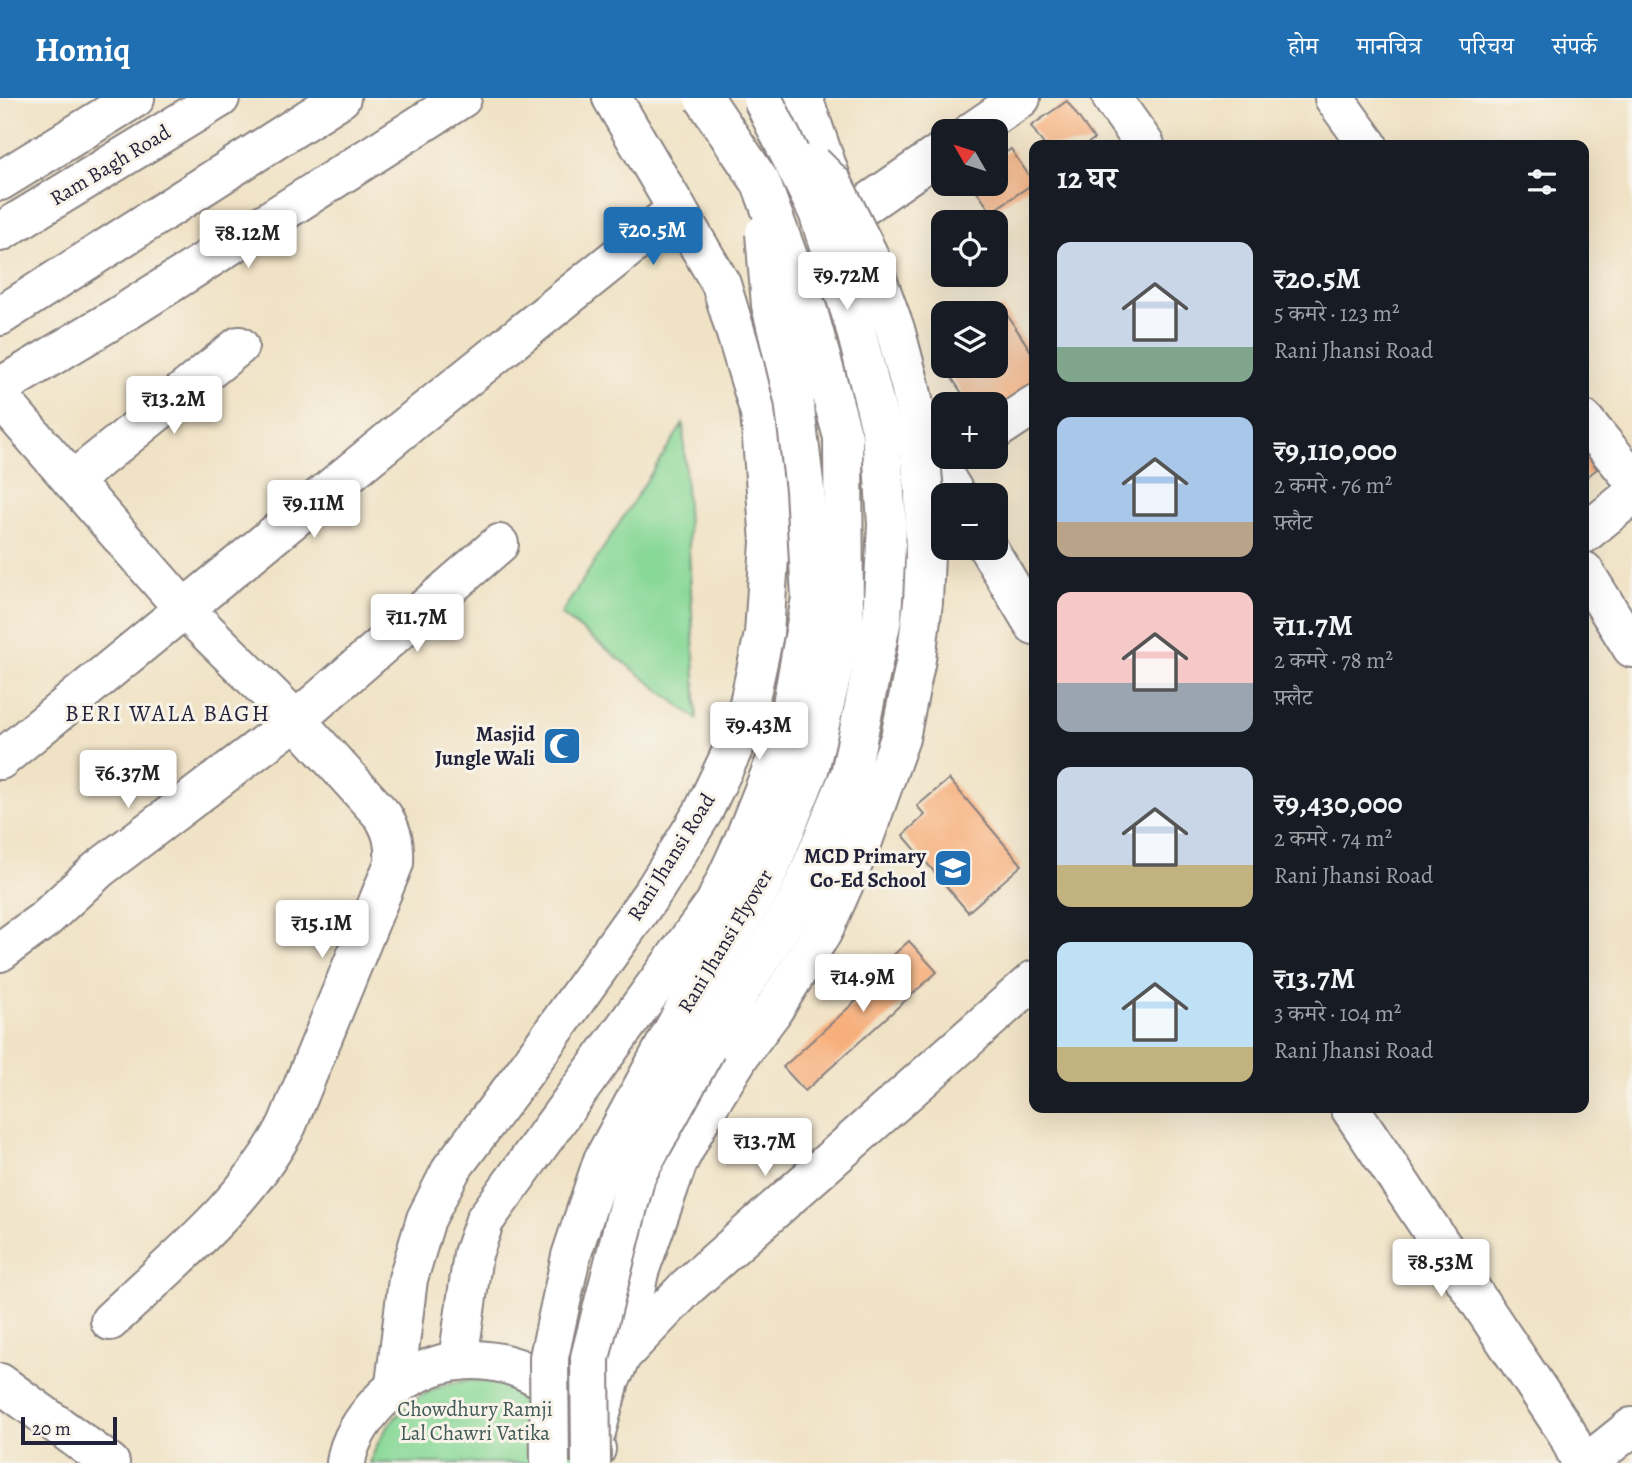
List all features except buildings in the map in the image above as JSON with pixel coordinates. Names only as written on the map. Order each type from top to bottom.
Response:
[{"type":"main road","points":[[0,181],[135,98]]},
{"type":"main road","name":"Ram Bagh Road","points":[[0,232],[220,98]]},
{"type":"main road","points":[[0,316],[341,98]]},
{"type":"main road","points":[[0,387],[119,316],[462,98]]},
{"type":"main road","name":"Rani Jhansi Road","points":[[396,1384],[408,1279],[426,1219],[452,1168],[523,1074],[655,889],[703,812],[744,726],[764,634],[769,542],[760,413],[721,284],[612,98]]},
{"type":"main road","name":"Rani Jhansi Flyover","points":[[550,1463],[549,1357],[571,1256],[603,1160],[688,1003],[763,885],[809,769],[844,623],[843,437],[808,312],[761,183],[704,98]]},
{"type":"main road","points":[[803,98],[845,219],[931,437]]},
{"type":"main road","points":[[990,119],[1021,98]]},
{"type":"main road","points":[[1112,98],[1141,140]]},
{"type":"main road","points":[[1334,98],[1364,140]]},
{"type":"main road","points":[[595,1455],[610,1381],[622,1355],[639,1272],[678,1162],[700,1120],[742,1052],[783,997],[823,932],[868,828],[900,738],[916,659],[925,555],[924,492],[917,421],[910,385],[895,329],[868,254],[833,184],[770,113]]},
{"type":"main road","name":"Rani Jhansi Flyover","points":[[595,1455],[590,1358],[636,1175],[721,1021],[797,902],[850,775],[882,619],[887,525],[881,429],[854,323],[818,212],[770,113]]},
{"type":"main road","points":[[845,219],[931,159]]},
{"type":"main road","points":[[458,1361],[473,1254],[485,1220],[715,902],[743,842],[787,732],[811,598],[805,490],[794,400],[771,305],[761,183]]},
{"type":"main road","points":[[0,760],[183,608],[677,209]]},
{"type":"main road","points":[[72,481],[239,346]]},
{"type":"main road","points":[[0,398],[183,608],[296,720],[383,816],[391,830],[395,846],[394,863],[287,1125],[271,1155],[226,1211],[110,1321]]},
{"type":"main road","points":[[1008,422],[1029,408]]},
{"type":"main road","points":[[760,413],[931,462]]},
{"type":"main road","points":[[1589,425],[1632,478]]},
{"type":"main road","points":[[1589,530],[1632,495]]},
{"type":"main road","points":[[0,952],[44,920],[99,869],[296,720],[499,544]]},
{"type":"main road","points":[[995,560],[1029,617]]},
{"type":"main road","points":[[1589,579],[1632,648]]},
{"type":"main road","points":[[622,1355],[688,1286],[1029,985]]},
{"type":"main road","points":[[1353,1113],[1567,1433],[1581,1463]]},
{"type":"main road","points":[[346,1463],[347,1455],[366,1416],[396,1384],[434,1365],[477,1359],[520,1367],[557,1388],[585,1420],[595,1455]]},
{"type":"main road","points":[[0,1383],[110,1463]]},
{"type":"main road","points":[[1587,1463],[1632,1427]]},
{"type":"green space","points":[[683,424],[697,719],[561,614]]},
{"type":"green space","name":"Chowdhury Ramji Lal Chawri Vatika","points":[[473,1380],[511,1387],[541,1403],[564,1428],[581,1463],[370,1463],[385,1430],[408,1405],[438,1388]]},
{"type":"place","name":"Masjid Jungle Wali","points":[[562,746]]},
{"type":"place","name":"MCD Primary Co-Ed School","points":[[953,868]]},
{"type":"district","name":"BERI WALA BAGH","points":[[168,713]]}]
